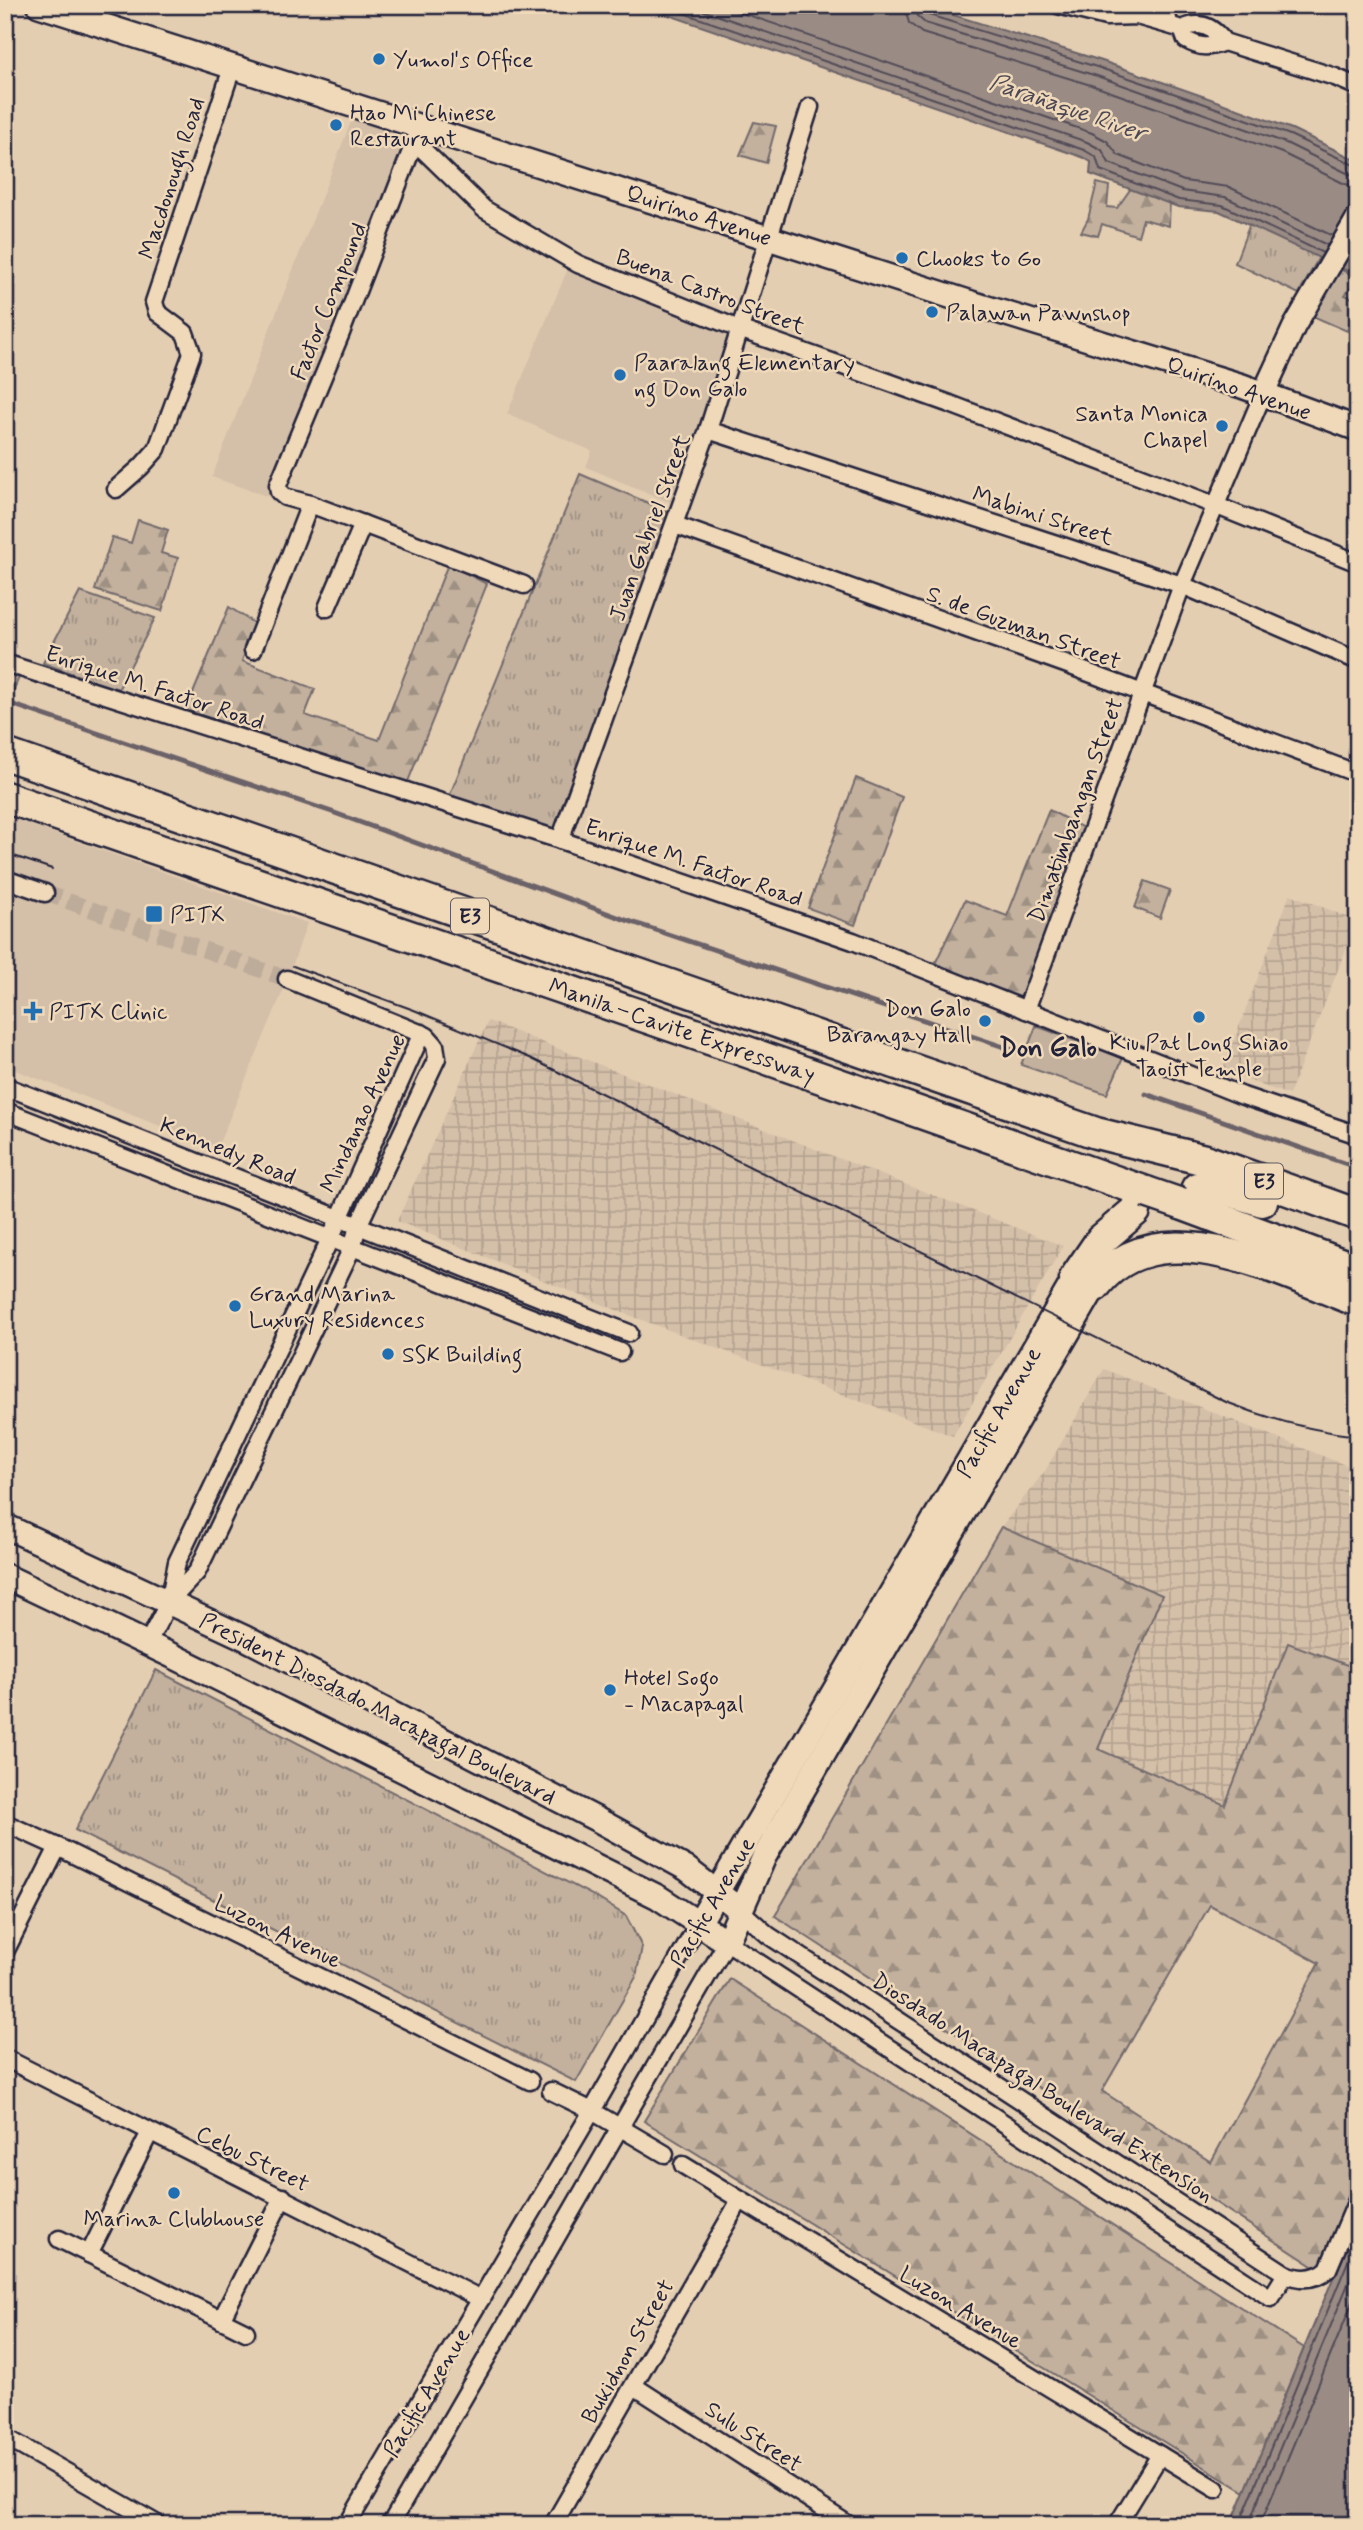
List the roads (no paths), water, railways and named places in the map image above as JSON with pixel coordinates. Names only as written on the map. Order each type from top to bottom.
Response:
[{"type":"highway","name":"Manila–Cavite Expressway","points":[[5,754],[1084,1129],[1205,1160],[1358,1215]]},
{"type":"highway","name":"Manila–Cavite Expressway","points":[[5,797],[746,1051],[1140,1201],[1189,1196],[1358,1270]]},
{"type":"highway","points":[[1189,1196],[1232,1191],[1358,1236]]},
{"type":"highway","points":[[1085,1282],[1101,1240],[1140,1201]]},
{"type":"highway","points":[[1085,1282],[1141,1254],[1165,1248],[1195,1247],[1232,1254],[1358,1301]]},
{"type":"main road","name":"Quirino Avenue","points":[[39,5],[232,68],[418,134],[768,237],[1263,394],[1358,429]]},
{"type":"main road","name":"Pacific Avenue","points":[[699,1923],[1085,1282]]},
{"type":"main road","name":"Pacific Avenue","points":[[727,1942],[764,1857],[1085,1282]]},
{"type":"main road","name":"President Diosdado Macapagal Boulevard","points":[[5,1526],[169,1602],[337,1685],[616,1830],[678,1863],[740,1910]]},
{"type":"main road","name":"President Diosdado Macapagal Boulevard","points":[[5,1576],[648,1892],[727,1942]]},
{"type":"street","points":[[1058,5],[1106,17],[1137,16],[1175,27]]},
{"type":"street","points":[[1165,5],[1175,27],[1186,40],[1197,47],[1210,47],[1224,42],[1335,77],[1358,87]]},
{"type":"street","name":"Macdonough Road","points":[[116,489],[157,449],[192,353],[185,333],[158,312],[154,302],[232,68]]},
{"type":"street","name":"Juan Gabriel Street","points":[[560,840],[708,430],[810,107]]},
{"type":"street","name":"Buena Castro Street","points":[[418,134],[484,209],[578,264],[739,329],[950,404],[1358,563]]},
{"type":"street","name":"Factor Compound","points":[[310,504],[285,496],[279,492],[278,485],[341,333],[418,134]]},
{"type":"street","points":[[1263,394],[1294,327],[1358,217]]},
{"type":"street","name":"Dimatimbangan Street","points":[[1026,1010],[1182,585],[1263,394]]},
{"type":"street","name":"Mabini Street","points":[[708,430],[1182,585],[1358,661]]},
{"type":"street","points":[[253,650],[310,504],[524,585]]},
{"type":"street","points":[[327,608],[363,524]]},
{"type":"street","name":"S. de Guzman Street","points":[[675,525],[1142,693],[1358,774]]},
{"type":"street","name":"Enrique M. Factor Road","points":[[5,663],[560,840],[853,942],[1243,1096],[1358,1135]]},
{"type":"street","points":[[5,879],[45,892]]},
{"type":"street","points":[[287,979],[422,1033]]},
{"type":"street","name":"Mindanao Avenue","points":[[147,1644],[169,1602],[197,1572],[352,1248],[358,1226],[437,1058],[435,1045],[422,1033],[330,1239],[177,1562],[169,1602]]},
{"type":"street","name":"Kennedy Road","points":[[5,1086],[629,1333]]},
{"type":"street","name":"Kennedy Road","points":[[5,1111],[620,1352]]},
{"type":"street","points":[[128,1160],[136,1138]]},
{"type":"street","name":"Luzon Avenue","points":[[5,1823],[530,2081]]},
{"type":"street","points":[[5,1952],[58,1847]]},
{"type":"street","name":"Diosdado Macapagal Boulevard Extension","points":[[740,1910],[780,1942],[1286,2274]]},
{"type":"street","name":"Pacific Avenue","points":[[347,2525],[592,2111],[699,1923]]},
{"type":"street","points":[[727,1942],[1271,2298],[1286,2274],[1308,2278],[1320,2275],[1328,2269],[1358,2198]]},
{"type":"street","name":"Pacific Avenue","points":[[390,2525],[727,1942]]},
{"type":"street","name":"Cebu Street","points":[[5,2058],[481,2299]]},
{"type":"street","points":[[551,2091],[592,2111],[665,2154]]},
{"type":"street","points":[[89,2254],[150,2132]]},
{"type":"street","name":"Luzon Avenue","points":[[682,2165],[1216,2489]]},
{"type":"street","points":[[221,2320],[283,2197]]},
{"type":"street","name":"Bukidnon Street","points":[[554,2525],[740,2200]]},
{"type":"street","points":[[59,2239],[246,2332]]},
{"type":"street","name":"Sulu Street","points":[[634,2386],[849,2525]]},
{"type":"street","points":[[5,2437],[159,2525]]},
{"type":"street","points":[[1117,2525],[1160,2455]]},
{"type":"water","name":"Parañaque River","points":[[651,5],[921,5],[1102,61],[1292,129],[1358,161],[1358,276],[1219,211],[1178,207],[1090,174],[1091,162],[1082,157],[654,10]]},
{"type":"water","points":[[1358,2218],[1358,2525],[1231,2525]]},
{"type":"waterway","points":[[5,702],[332,812],[626,920],[1019,1052]]},
{"type":"waterway","points":[[1146,1094],[1358,1168]]},
{"type":"tunnel","points":[[45,893],[287,979]]},
{"type":"tram line","points":[[5,853],[52,869]]},
{"type":"tram line","points":[[293,966],[414,1010],[530,1058],[1226,1402],[1291,1423],[1358,1436]]},
{"type":"place","name":"Yumol's Office","points":[[379,59]]},
{"type":"place","name":"Hao Mi Chinese Restaurant","points":[[336,125]]},
{"type":"place","name":"Chooks to Go","points":[[902,258]]},
{"type":"place","name":"Palawan Pawnshop","points":[[932,312]]},
{"type":"place","name":"Paaralang Elementary ng Don Galo","points":[[620,375]]},
{"type":"place","name":"Santa Monica Chapel","points":[[1222,426]]},
{"type":"place","name":"PITX","points":[[154,914]]},
{"type":"place","name":"PITX Clinic","points":[[33,1011]]},
{"type":"place","name":"Kiu Pat Long Shiao Taoist Temple","points":[[1199,1017]]},
{"type":"place","name":"Don Galo Barangay Hall","points":[[985,1021]]},
{"type":"place","name":"Grand Marina Luxury Residences","points":[[235,1306]]},
{"type":"place","name":"SSK Building","points":[[388,1354]]},
{"type":"place","name":"Hotel Sogo - Macapagal","points":[[610,1690]]},
{"type":"place","name":"Marina Clubhouse","points":[[174,2193]]},
{"type":"district","name":"Don Galo","points":[[1048,1047]]}]
